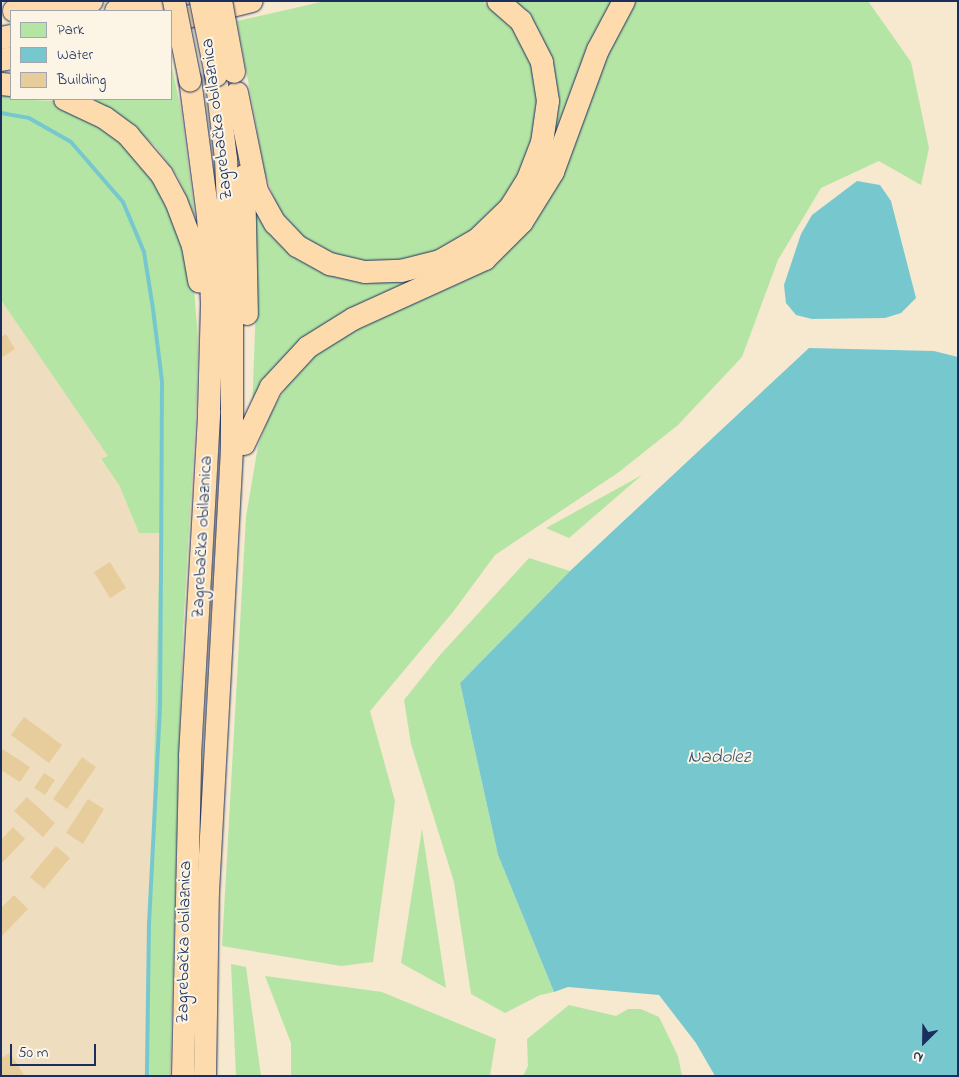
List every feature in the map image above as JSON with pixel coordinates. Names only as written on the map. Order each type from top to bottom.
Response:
[{"type":"highway","points":[[55,10],[92,1]]},
{"type":"highway","points":[[120,10],[157,1]]},
{"type":"highway","name":"Zagrebačka obilaznica","points":[[174,1],[190,80],[208,216],[212,303],[205,502],[189,805],[184,1076]]},
{"type":"highway","name":"Zagrebačka obilaznica","points":[[201,1],[229,80],[226,159],[232,302],[232,448],[223,583],[208,892],[205,1076]]},
{"type":"highway","points":[[221,1],[229,80],[247,209],[244,444],[233,557],[223,583]]},
{"type":"highway","points":[[172,21],[252,1]]},
{"type":"highway","points":[[229,80],[257,190],[275,223],[297,246],[330,264],[365,272],[401,271],[440,261],[478,239],[510,208],[528,179],[542,144],[548,101],[542,62],[520,21],[498,1]]},
{"type":"highway","points":[[244,444],[271,387],[308,347],[352,319],[485,259],[522,222],[553,172],[598,50],[624,1]]},
{"type":"highway","points":[[67,100],[105,118],[146,153],[176,201],[193,246],[201,305],[205,502]]},
{"type":"shaded area","points":[[1,300],[109,456],[101,460],[119,485],[139,533],[160,532],[146,1076],[1,1076]]},
{"type":"green space","points":[[325,1],[482,1],[514,27],[537,72],[538,124],[520,178],[482,225],[446,248],[411,260],[370,263],[325,251],[305,239],[278,209],[265,173],[237,21]]},
{"type":"green space","points":[[512,1],[614,1],[548,163],[554,125]]},
{"type":"green space","points":[[635,1],[868,1],[911,62],[929,148],[921,185],[879,161],[821,188],[778,260],[742,357],[678,425],[619,472],[495,555],[453,612],[370,711],[395,801],[373,962],[341,966],[222,946],[246,517],[258,446],[270,415],[287,385],[311,359],[344,334],[482,270]]},
{"type":"green space","points":[[172,67],[181,111],[195,217],[178,177],[156,147],[119,114],[94,100],[172,100]]},
{"type":"green space","points":[[1,91],[10,92],[10,100],[55,101],[102,123],[156,177],[193,274],[198,340],[196,411],[183,630],[170,1076],[146,1076],[160,533],[139,533],[119,485],[101,459],[108,456],[1,300]]},
{"type":"green space","points":[[253,194],[337,274],[472,254],[346,311],[252,411],[257,278]]},
{"type":"green space","points":[[642,475],[569,538],[546,528]]},
{"type":"green space","points":[[529,558],[570,571],[460,683],[498,855],[554,992],[540,995],[505,1013],[471,994],[454,882],[411,744],[404,700],[440,655]]},
{"type":"green space","points":[[422,829],[446,988],[401,963]]},
{"type":"green space","points":[[231,964],[246,967],[261,1076],[236,1076]]},
{"type":"green space","points":[[265,976],[382,992],[496,1039],[490,1076],[291,1076],[291,1043]]},
{"type":"green space","points":[[569,1005],[616,1016],[628,1009],[641,1009],[659,1017],[678,1056],[682,1076],[523,1076],[528,1066],[527,1039]]},
{"type":"water","points":[[857,181],[880,185],[891,201],[916,298],[901,313],[885,318],[812,319],[796,315],[786,303],[784,285],[801,234],[812,215]]},
{"type":"water","name":"Nadolez","points":[[809,348],[934,351],[958,357],[958,1076],[715,1076],[696,1043],[659,995],[568,987],[554,992],[498,855],[460,683],[570,571]]},
{"type":"building","points":[[6,334],[15,349],[1,358],[1,337]]},
{"type":"building","points":[[110,562],[126,588],[110,598],[94,572]]},
{"type":"building","points":[[24,717],[62,745],[49,763],[11,735]]},
{"type":"building","points":[[1,748],[30,767],[20,782],[1,770]]},
{"type":"building","points":[[82,757],[96,767],[67,809],[53,799]]},
{"type":"building","points":[[44,773],[55,780],[45,795],[34,788]]},
{"type":"building","points":[[27,797],[55,823],[43,837],[14,811]]},
{"type":"building","points":[[88,799],[104,809],[83,844],[66,833]]},
{"type":"building","points":[[13,827],[25,839],[1,864],[1,840]]},
{"type":"building","points":[[56,846],[70,858],[44,889],[30,877]]},
{"type":"building","points":[[14,895],[28,909],[1,937],[1,908]]},
{"type":"building","points":[[10,1053],[23,1076],[1,1076],[1,1058]]},
{"type":"waterway","points":[[1,113],[29,118],[71,142],[123,202],[144,252],[153,309],[162,381],[160,707],[149,924],[147,1076]]}]
